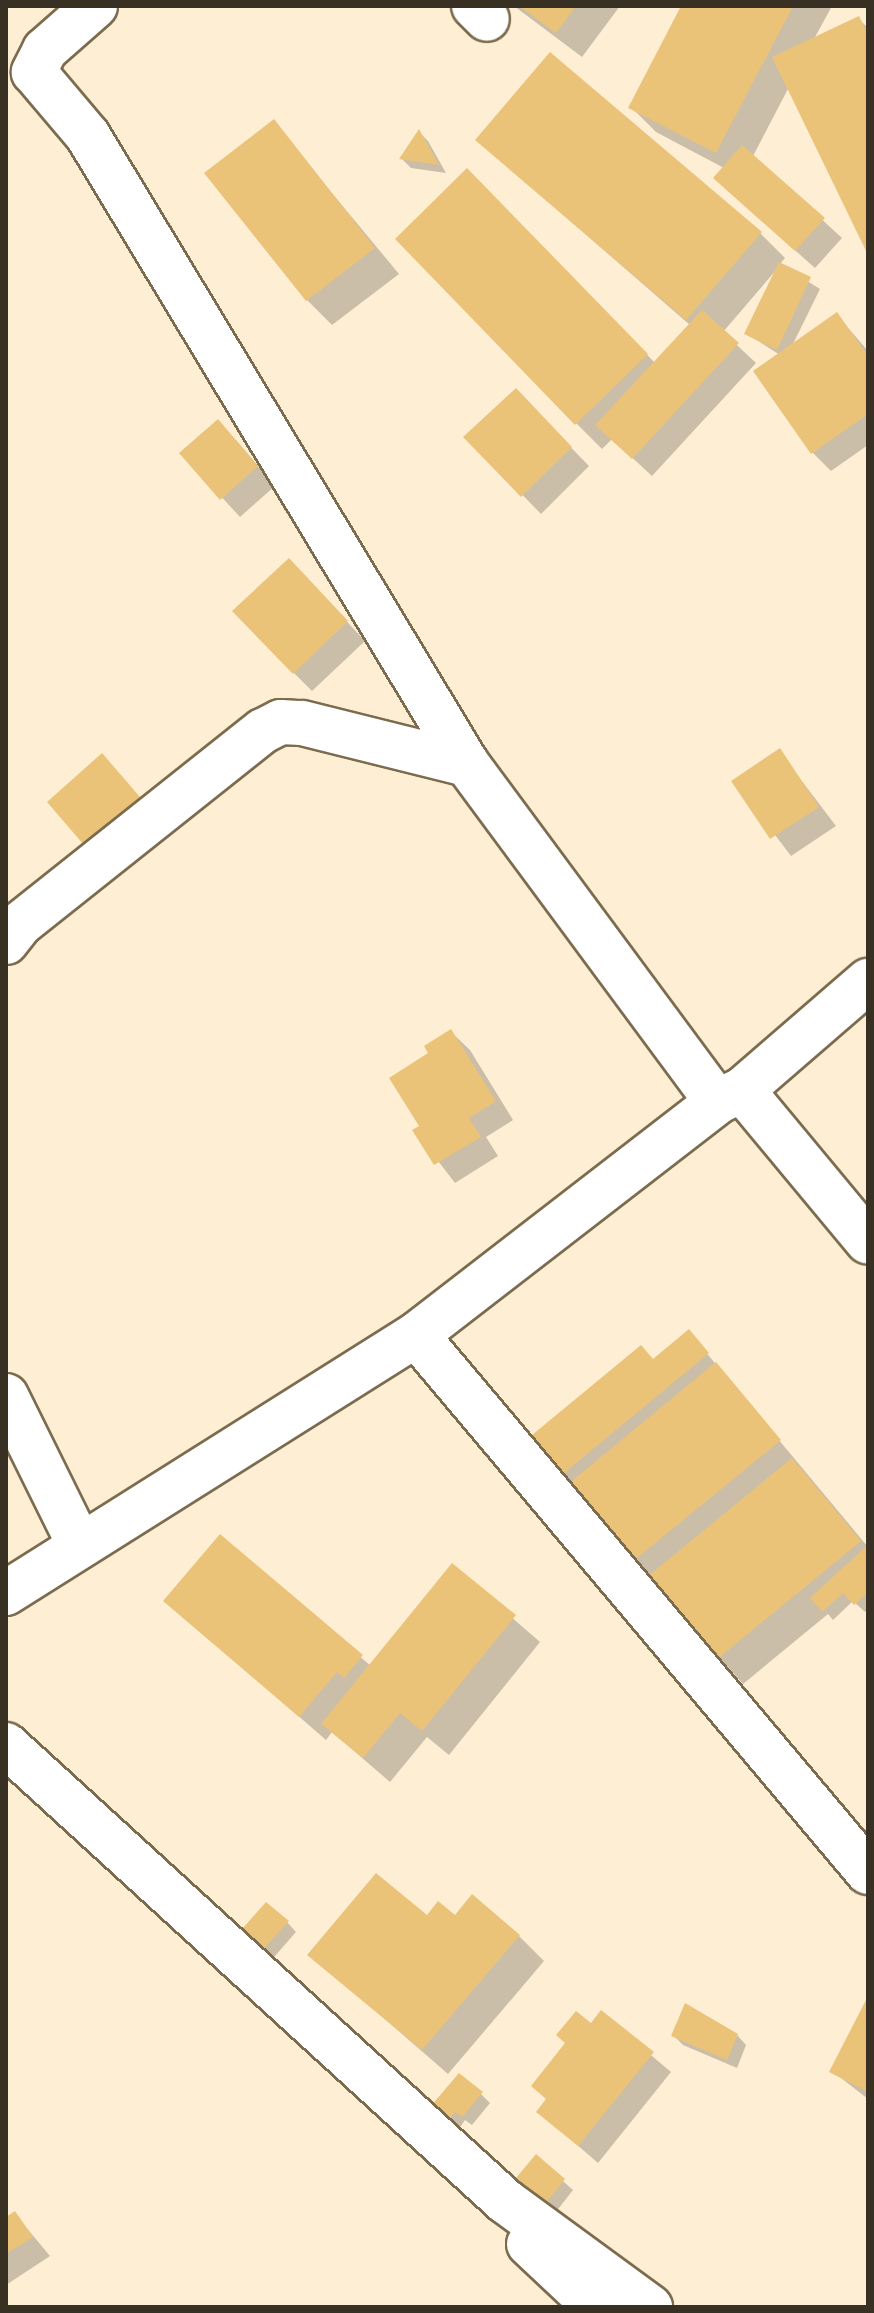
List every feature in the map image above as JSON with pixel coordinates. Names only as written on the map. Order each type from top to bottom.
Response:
[{"type":"street","points":[[95,6],[45,50],[34,72],[88,136],[467,764],[729,1096],[868,1242]]},
{"type":"street","points":[[6,942],[32,914],[263,731],[281,722],[302,723],[467,764]]},
{"type":"street","points":[[6,1593],[416,1335],[555,1232],[729,1096],[868,981]]},
{"type":"street","points":[[416,1335],[868,1872]]},
{"type":"street","points":[[6,1396],[80,1546]]},
{"type":"street","points":[[6,1748],[596,2307]]},
{"type":"street","points":[[6,1748],[505,2201],[650,2307]]},
{"type":"building","points":[[519,6],[576,6],[556,33]]},
{"type":"building","points":[[681,6],[793,6],[716,153],[628,108]]},
{"type":"building","points":[[859,16],[868,35],[868,255],[772,57]]},
{"type":"building","points":[[550,52],[762,232],[686,320],[475,140]]},
{"type":"building","points":[[274,119],[375,248],[306,301],[204,173]]},
{"type":"building","points":[[419,129],[439,165],[399,159]]},
{"type":"building","points":[[742,145],[825,218],[795,251],[713,178]]},
{"type":"building","points":[[467,168],[648,354],[575,425],[395,239]]},
{"type":"building","points":[[779,262],[811,277],[777,350],[744,334]]},
{"type":"building","points":[[702,310],[739,343],[632,459],[595,425]]},
{"type":"building","points":[[837,312],[868,356],[868,414],[811,454],[753,371]]},
{"type":"building","points":[[516,388],[572,447],[521,497],[463,437]]},
{"type":"building","points":[[218,419],[258,466],[220,500],[179,453]]},
{"type":"building","points":[[289,558],[348,621],[293,674],[232,611]]},
{"type":"building","points":[[780,748],[819,807],[770,839],[731,781]]},
{"type":"building","points":[[102,753],[146,804],[90,852],[47,802]]},
{"type":"building","points":[[451,1029],[496,1101],[469,1118],[481,1137],[434,1165],[412,1130],[419,1126],[389,1078],[428,1053],[424,1046]]},
{"type":"building","points":[[689,1329],[709,1353],[558,1478],[526,1440],[641,1345],[653,1359]]},
{"type":"building","points":[[716,1362],[781,1440],[632,1562],[567,1485]]},
{"type":"building","points":[[792,1458],[861,1541],[716,1660],[647,1577]]},
{"type":"building","points":[[220,1534],[363,1655],[344,1678],[337,1672],[299,1717],[163,1601]]},
{"type":"building","points":[[868,1545],[868,1592],[854,1605],[843,1593],[822,1612],[810,1598]]},
{"type":"building","points":[[452,1563],[516,1615],[422,1731],[400,1713],[363,1758],[321,1724]]},
{"type":"building","points":[[376,1873],[427,1915],[438,1901],[455,1915],[472,1894],[520,1935],[422,2050],[307,1955]]},
{"type":"building","points":[[266,1902],[289,1921],[257,1956],[235,1937]]},
{"type":"building","points":[[868,1996],[868,2092],[829,2072]]},
{"type":"building","points":[[685,2003],[738,2034],[727,2060],[671,2036]]},
{"type":"building","points":[[601,2010],[654,2052],[578,2146],[536,2112],[546,2099],[531,2086],[565,2043],[556,2035],[576,2011],[591,2023]]},
{"type":"building","points":[[459,2073],[483,2092],[462,2117],[455,2112],[447,2122],[430,2107]]},
{"type":"building","points":[[536,2154],[565,2179],[541,2209],[511,2184]]},
{"type":"building","points":[[15,2211],[33,2237],[6,2254],[6,2217]]}]
